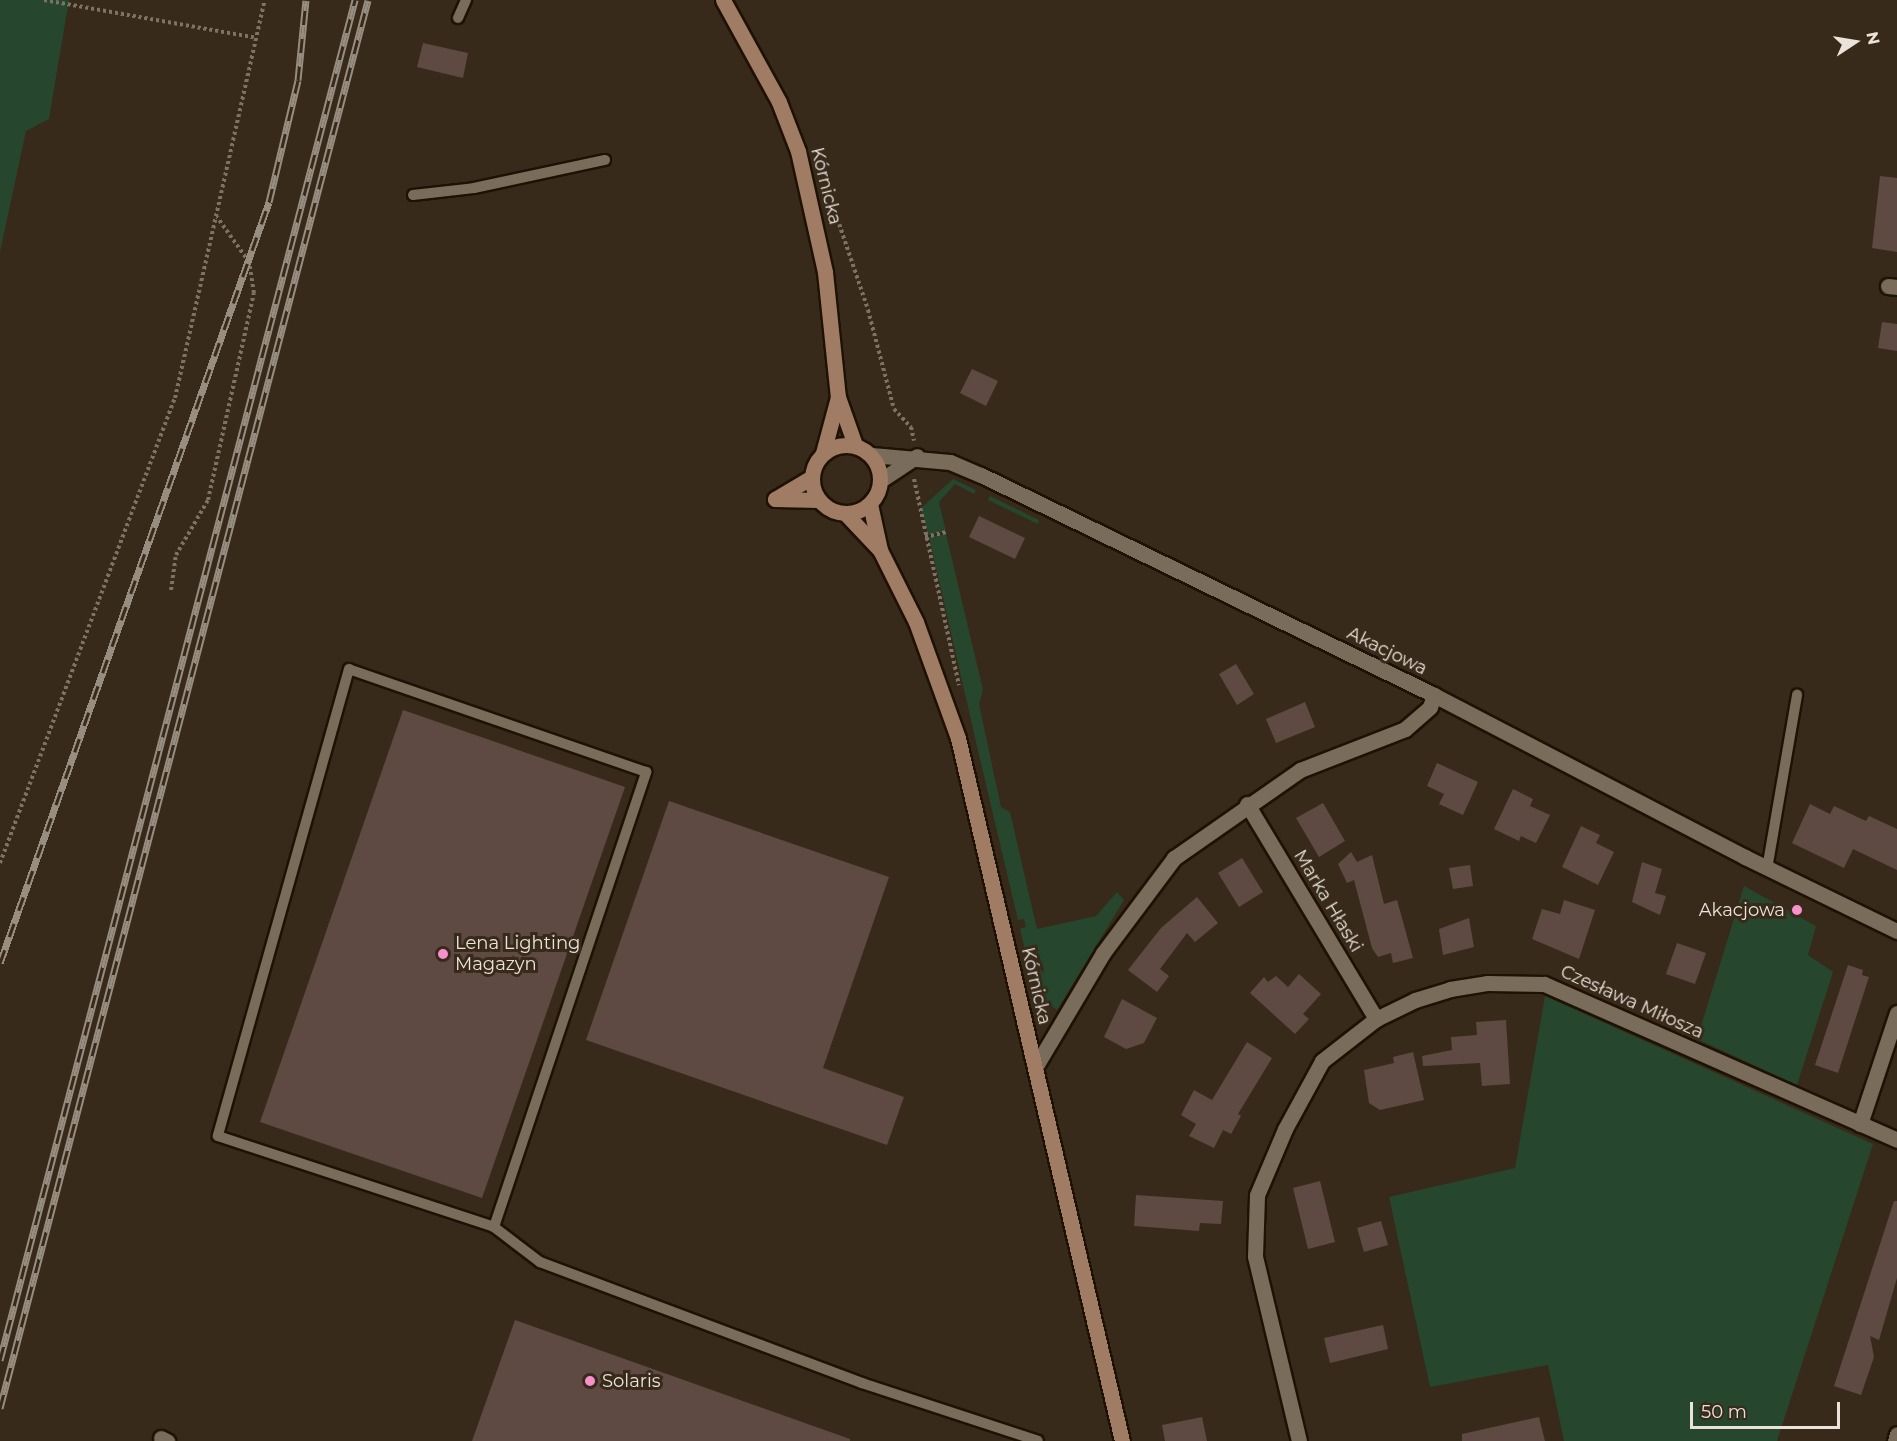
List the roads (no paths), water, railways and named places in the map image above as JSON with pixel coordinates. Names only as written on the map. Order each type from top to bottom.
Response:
[{"type":"street","name":"Kórnicka","points":[[723,0],[780,102],[798,151],[825,272],[838,397]]},
{"type":"street","points":[[838,397],[855,445]]},
{"type":"street","points":[[838,397],[823,453],[812,477],[775,499],[818,500],[835,512],[845,513],[870,504]]},
{"type":"street","points":[[823,453],[832,447],[855,445],[872,455],[881,480]]},
{"type":"street","name":"Akacjowa","points":[[872,455],[917,456],[950,462],[981,475],[1434,695],[1767,869],[1897,931]]},
{"type":"street","points":[[880,550],[870,504],[881,480],[917,456]]},
{"type":"street","points":[[812,477],[818,500]]},
{"type":"street","points":[[845,513],[880,550]]},
{"type":"street","name":"Kórnicka","points":[[880,550],[939,679],[958,738],[1036,1066],[1121,1441]]},
{"type":"street","points":[[1036,1066],[1103,953],[1174,858],[1247,804],[1300,770],[1405,729],[1430,707],[1434,695]]},
{"type":"street","name":"Marka Hłaski","points":[[1247,804],[1376,1019]]},
{"type":"street","name":"Czesława Miłosza","points":[[1299,1441],[1255,1256],[1257,1195],[1285,1129],[1322,1060],[1376,1019],[1415,1000],[1450,989],[1487,983],[1544,984],[1897,1140]]},
{"type":"street","points":[[1860,1124],[1897,1013]]},
{"type":"street","points":[[1895,1441],[1897,1434]]},
{"type":"lane","points":[[458,18],[466,0]]},
{"type":"lane","points":[[413,195],[474,188],[605,160]]},
{"type":"lane","points":[[494,1227],[646,772],[349,669],[218,1136],[494,1227],[540,1262],[862,1383],[1038,1441]]},
{"type":"lane","points":[[1767,869],[1797,695]]},
{"type":"railway","points":[[0,963],[269,202],[298,80],[306,0]]},
{"type":"railway","points":[[0,1360],[355,0]]},
{"type":"railway","points":[[0,1408],[368,0]]},
{"type":"place","name":"Akacjowa","points":[[1797,910]]},
{"type":"place","name":"Lena Lighting Magazyn","points":[[443,954]]},
{"type":"place","name":"Solaris","points":[[590,1381]]}]
